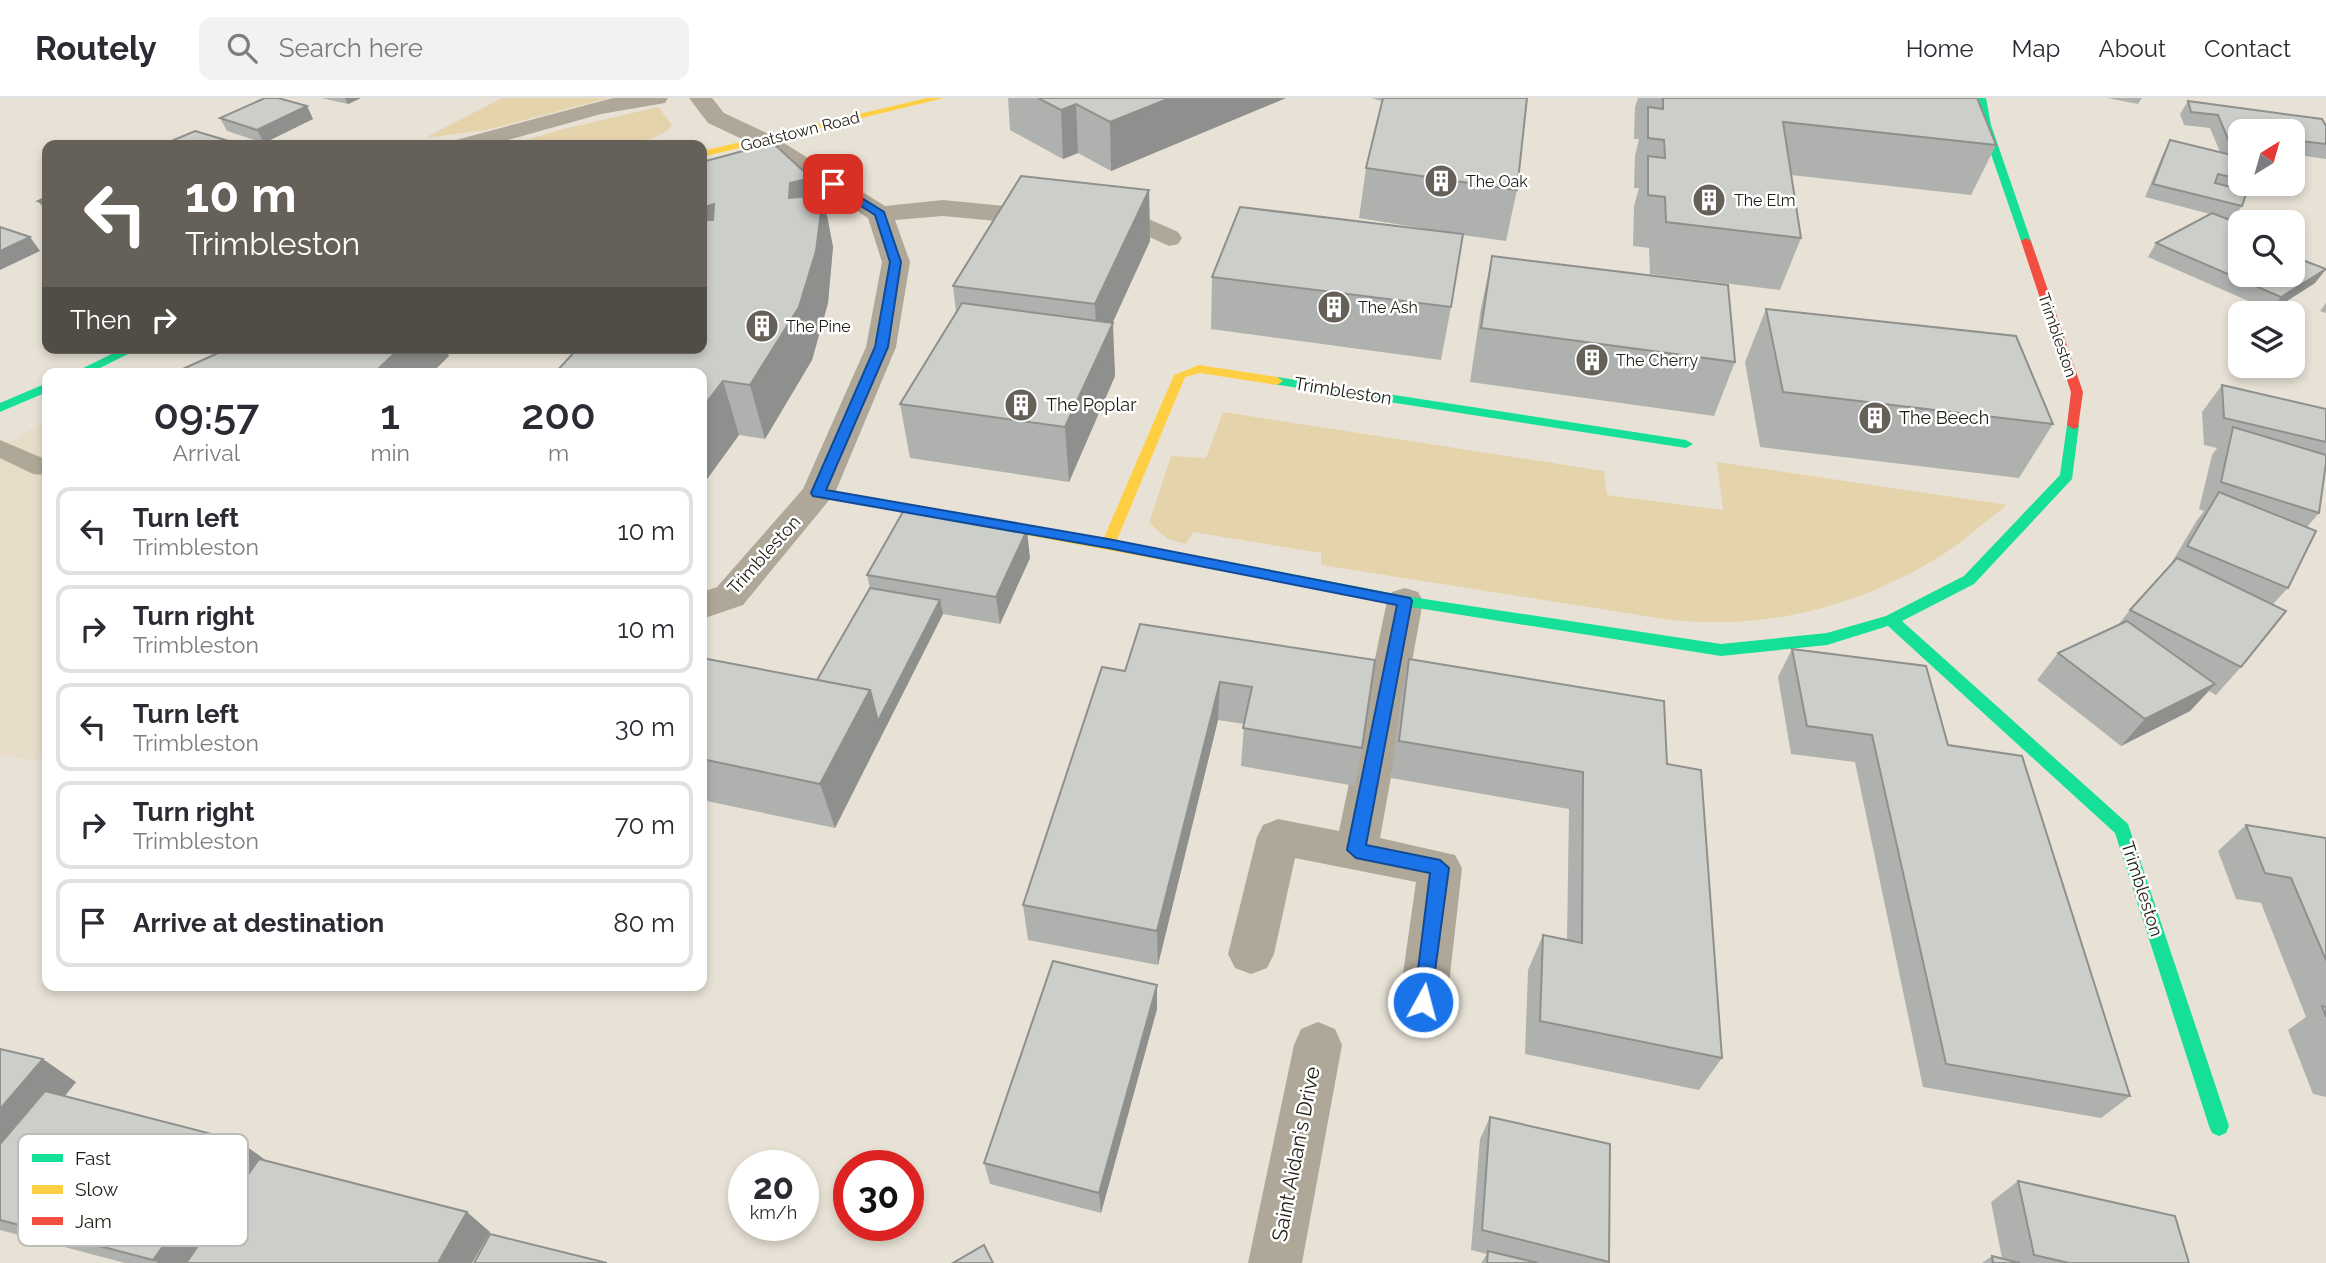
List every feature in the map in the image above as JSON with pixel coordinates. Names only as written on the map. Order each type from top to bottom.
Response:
[{"type":"street","points":[[484,140],[599,107],[657,98]]},
{"type":"street","points":[[700,98],[716,118],[762,139],[880,214],[943,208],[1151,228],[1169,237]]},
{"type":"street","name":"Goatstown Road","points":[[707,154],[939,98]]},
{"type":"street","name":"Trimbleston","points":[[818,493],[1108,544],[1405,601],[1721,650],[1828,639],[1891,620],[1969,580],[2067,475],[2077,393],[1980,124],[1980,98]]},
{"type":"street","name":"Trimbleston","points":[[707,604],[730,596],[818,493],[881,347],[896,262],[880,214]]},
{"type":"street","points":[[90,368],[121,354]]},
{"type":"street","name":"Trimbleston","points":[[1108,544],[1180,375],[1199,369],[1686,444]]},
{"type":"street","points":[[0,408],[42,389]]},
{"type":"street","points":[[1356,850],[1405,601]]},
{"type":"street","name":"Trimbleston","points":[[1891,620],[2122,829],[2219,1126]]},
{"type":"street","points":[[1251,954],[1278,837],[1440,868],[1423,1002]]},
{"type":"street","name":"Saint Aidan's Drive","points":[[1275,1263],[1318,1045]]},
{"type":"lane","points":[[0,448],[42,468]]},
{"type":"shaded area","points":[[502,98],[609,98],[486,130],[425,138]]},
{"type":"shaded area","points":[[658,107],[672,125],[660,135],[645,140],[526,140]]},
{"type":"shaded area","points":[[1223,412],[1604,471],[1607,495],[1723,510],[1717,462],[2007,505],[1934,560],[1903,577],[1840,603],[1807,612],[1740,622],[1671,620],[1321,565],[1321,553],[1193,532],[1186,544],[1168,539],[1149,523],[1171,456],[1206,458]]},
{"type":"shaded area","points":[[42,424],[42,755],[35,762],[0,754],[0,446]]},
{"type":"building","points":[[265,98],[278,98],[307,106],[257,130],[220,118]]},
{"type":"building","points":[[1038,98],[1170,98],[1110,122],[1076,104],[1061,110]]},
{"type":"building","points":[[1383,98],[1527,98],[1517,190],[1366,168]]},
{"type":"building","points":[[1663,98],[1977,98],[1996,145],[1783,122],[1801,238],[1666,222],[1665,197],[1648,195],[1648,156],[1665,158],[1664,140],[1648,138],[1648,107],[1663,109]]},
{"type":"building","points":[[2188,101],[2322,119],[2326,126],[2326,144],[2305,142],[2305,119],[2228,119],[2228,139],[2218,115],[2191,112]]},
{"type":"building","points":[[195,131],[225,140],[174,140]]},
{"type":"building","points":[[2170,140],[2228,154],[2228,176],[2218,174],[2215,183],[2228,186],[2228,196],[2245,196],[2242,206],[2153,184]]},
{"type":"building","name":"The Pine","points":[[773,143],[811,178],[790,183],[789,198],[823,195],[816,251],[799,307],[750,385],[723,381],[707,402],[707,368],[560,368],[572,354],[707,354],[707,220],[713,220],[714,204],[707,206],[707,161]]},
{"type":"building","points":[[1021,176],[1149,190],[1095,304],[953,286]]},
{"type":"building","points":[[1240,207],[1463,234],[1451,307],[1212,277]]},
{"type":"building","points":[[2212,213],[2228,219],[2228,274],[2156,243]]},
{"type":"building","points":[[0,227],[30,237],[0,251]]},
{"type":"building","points":[[1492,256],[1728,285],[1735,362],[1481,328]]},
{"type":"building","points":[[2305,261],[2326,269],[2305,282]]},
{"type":"building","points":[[2258,287],[2297,287],[2281,297]]},
{"type":"building","points":[[962,303],[1113,323],[1065,427],[900,404]]},
{"type":"building","points":[[1766,309],[2016,336],[2053,424],[1783,392]]},
{"type":"building","points":[[216,354],[394,354],[379,368],[185,368]]},
{"type":"building","points":[[2222,385],[2326,409],[2326,442],[2224,418]]},
{"type":"building","points":[[2233,427],[2326,455],[2319,513],[2221,482]]},
{"type":"building","points":[[2219,492],[2316,531],[2288,588],[2187,546]]},
{"type":"building","points":[[904,510],[1027,530],[996,597],[867,575]]},
{"type":"building","points":[[2177,558],[2286,611],[2241,667],[2130,610]]},
{"type":"building","points":[[870,588],[940,600],[878,721],[870,690],[817,680]]},
{"type":"building","points":[[2127,621],[2215,684],[2145,719],[2058,653]]},
{"type":"building","points":[[1140,624],[1375,660],[1362,748],[1243,728],[1252,687],[1220,682],[1157,931],[1023,905],[1102,667],[1125,671]]},
{"type":"building","points":[[1792,649],[1926,666],[1948,745],[2022,756],[2130,1096],[1946,1064],[1872,735],[1807,726]]},
{"type":"building","points":[[707,659],[870,690],[820,784],[707,760]]},
{"type":"building","points":[[1409,659],[1664,701],[1667,764],[1701,770],[1722,1058],[1540,1021],[1543,935],[1582,943],[1583,772],[1399,741]]},
{"type":"building","points":[[2246,825],[2326,838],[2326,960],[2291,878],[2265,873]]},
{"type":"building","points":[[1053,961],[1157,985],[1099,1193],[984,1163]]},
{"type":"building","points":[[0,1049],[43,1059],[0,1109]]},
{"type":"building","points":[[45,1091],[212,1134],[18,1134],[18,1225],[0,1220],[0,1144]]},
{"type":"building","points":[[1490,1117],[1610,1144],[1609,1262],[1482,1230]]},
{"type":"building","points":[[259,1159],[467,1212],[438,1263],[186,1263],[198,1246],[248,1246],[248,1175]]},
{"type":"building","points":[[2018,1181],[2175,1216],[2189,1263],[2069,1263],[2034,1255]]},
{"type":"building","points":[[490,1234],[607,1263],[474,1263]]},
{"type":"building","points":[[984,1245],[993,1263],[953,1263]]},
{"type":"building","points":[[99,1246],[163,1246],[153,1260]]},
{"type":"building","points":[[1488,1251],[1538,1263],[1487,1263]]},
{"type":"building","points":[[1992,1256],[2020,1263],[1993,1263]]},
{"type":"traffic: fast","points":[[1981,98],[1986,125],[2026,241]]},
{"type":"traffic: fast","points":[[90,368],[121,354]]},
{"type":"traffic: fast","points":[[1277,381],[1686,444]]},
{"type":"traffic: fast","points":[[0,408],[42,389]]},
{"type":"traffic: fast","points":[[1266,574],[1405,601],[1721,650],[1827,639],[1891,620],[1969,580],[2067,476],[2073,425]]},
{"type":"traffic: fast","points":[[1891,620],[2122,829],[2219,1126]]},
{"type":"traffic: slow","points":[[707,153],[939,98]]},
{"type":"traffic: slow","points":[[1108,544],[1180,375],[1199,369],[1277,381]]},
{"type":"traffic: slow","points":[[818,493],[1266,574]]},
{"type":"traffic: jam","points":[[2026,241],[2077,392],[2073,425]]},
{"type":"place","name":"The Oak","points":[[1441,181]]},
{"type":"place","name":"The Elm","points":[[1709,200]]},
{"type":"place","name":"The Ash","points":[[1334,307]]},
{"type":"place","name":"The Pine","points":[[762,326]]},
{"type":"place","name":"The Cherry","points":[[1592,360]]},
{"type":"place","name":"The Poplar","points":[[1021,405]]},
{"type":"place","name":"The Beech","points":[[1875,418]]},
{"type":"route","points":[[833,184],[880,214],[896,262],[881,347],[818,493],[1108,544],[1405,601],[1356,850],[1440,868],[1423,1002]]}]
